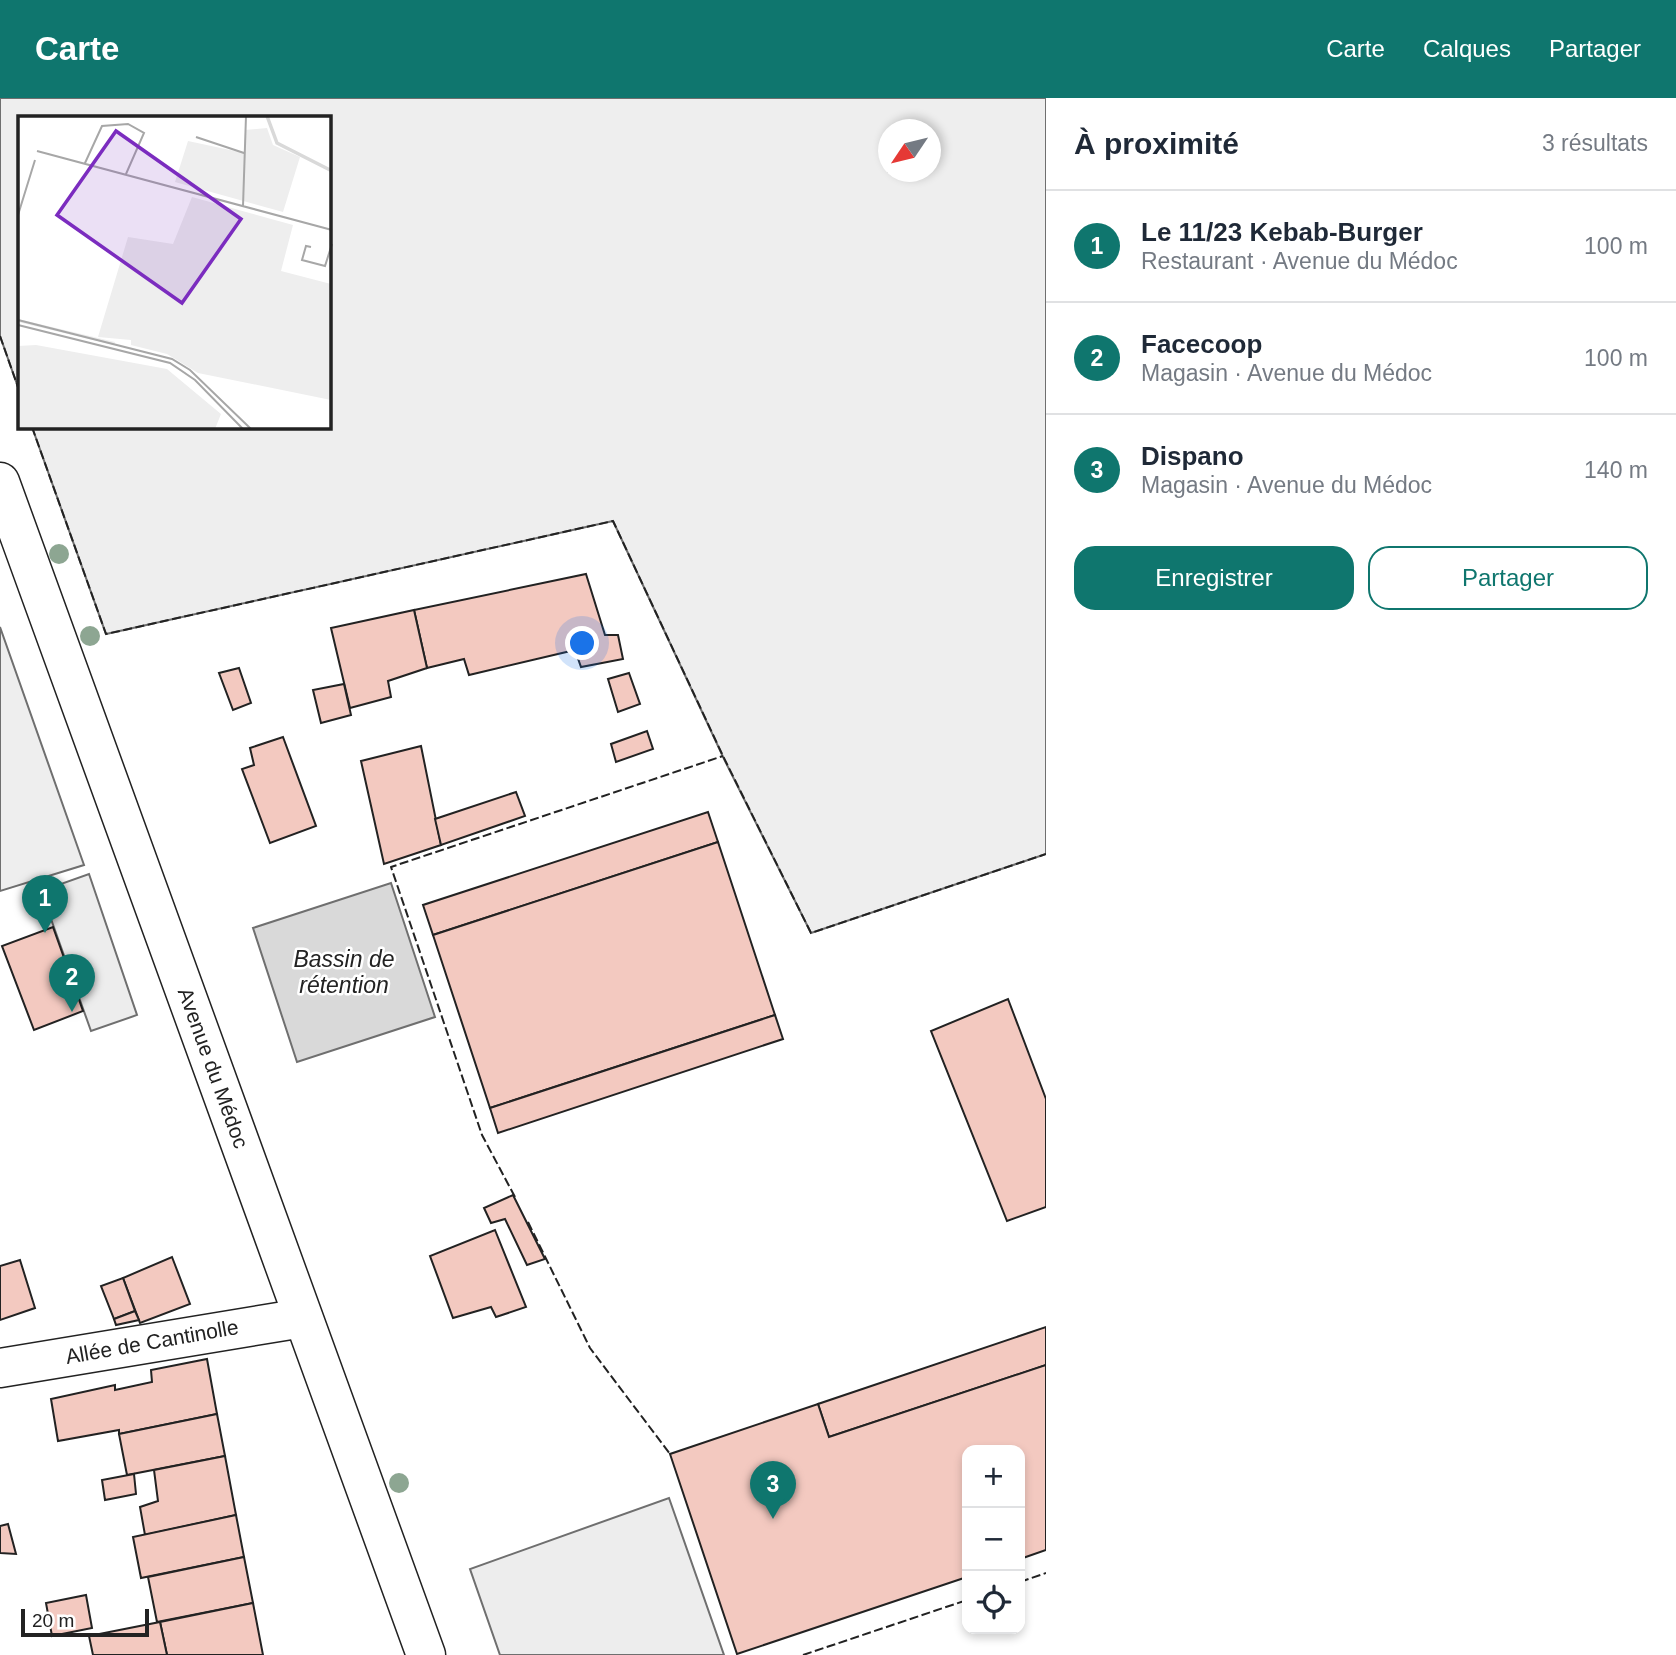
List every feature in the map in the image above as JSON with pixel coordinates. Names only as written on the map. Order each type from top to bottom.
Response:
[{"type":"main road","name":"Avenue du Médoc","points":[[0,481],[426,1655]]},
{"type":"main road","name":"Allée de Cantinolle","points":[[0,1368],[303,1318]]},
{"type":"shaded area","points":[[0,98],[1046,98],[1046,854],[811,933],[725,761],[613,521],[106,634],[33,429],[331,429],[331,116],[18,116],[18,387],[0,336]]},
{"type":"shaded area","points":[[0,627],[84,865],[0,891]]},
{"type":"shaded area","points":[[89,874],[137,1015],[91,1031],[41,891]]},
{"type":"shaded area","points":[[669,1498],[724,1655],[500,1655],[470,1569]]},
{"type":"water","name":"Bassin de rétention","points":[[391,883],[435,1017],[297,1062],[253,928]]},
{"type":"building","points":[[586,574],[605,635],[618,635],[623,659],[581,667],[575,650],[469,675],[464,659],[427,668],[414,610]]},
{"type":"building","points":[[414,610],[427,668],[388,681],[391,697],[350,708],[331,628]]},
{"type":"building","points":[[239,668],[251,703],[233,710],[219,673]]},
{"type":"building","points":[[629,673],[640,704],[618,712],[608,679]]},
{"type":"building","points":[[344,684],[351,715],[321,723],[313,690]]},
{"type":"building","points":[[647,731],[653,749],[616,762],[611,744]]},
{"type":"building","points":[[283,737],[316,826],[270,843],[242,769],[254,765],[250,748]]},
{"type":"building","points":[[421,746],[441,845],[384,864],[361,761]]},
{"type":"building","points":[[516,792],[525,816],[441,845],[435,819]]},
{"type":"building","points":[[708,812],[718,842],[433,935],[423,905]]},
{"type":"building","points":[[718,842],[775,1015],[490,1108],[433,935]]},
{"type":"building","points":[[53,927],[83,1011],[34,1030],[2,946]]},
{"type":"building","points":[[1008,999],[1046,1099],[1046,1207],[1007,1221],[931,1031]]},
{"type":"building","points":[[775,1015],[783,1039],[498,1133],[490,1108]]},
{"type":"building","points":[[513,1195],[545,1259],[527,1265],[505,1219],[491,1223],[484,1208]]},
{"type":"building","points":[[495,1230],[526,1307],[496,1317],[491,1307],[453,1318],[430,1256]]},
{"type":"building","points":[[172,1257],[190,1304],[140,1323],[123,1278]]},
{"type":"building","points":[[20,1260],[35,1308],[0,1320],[0,1266]]},
{"type":"building","points":[[123,1278],[135,1311],[114,1319],[101,1286]]},
{"type":"building","points":[[135,1311],[139,1320],[116,1325],[114,1319]]},
{"type":"building","points":[[1046,1327],[1046,1365],[829,1437],[818,1404]]},
{"type":"building","points":[[207,1359],[217,1414],[119,1434],[119,1430],[58,1441],[51,1399],[115,1385],[115,1390],[152,1382],[151,1370]]},
{"type":"building","points":[[1046,1365],[1046,1550],[1025,1557],[1025,1445],[962,1445],[962,1579],[737,1654],[670,1454],[818,1404],[829,1437]]},
{"type":"building","points":[[217,1414],[225,1456],[127,1475],[119,1434]]},
{"type":"building","points":[[225,1456],[236,1515],[145,1535],[140,1507],[158,1501],[154,1470]]},
{"type":"building","points":[[134,1474],[136,1494],[105,1500],[102,1480]]},
{"type":"building","points":[[236,1515],[244,1557],[141,1578],[133,1537]]},
{"type":"building","points":[[8,1524],[16,1554],[0,1553],[0,1526]]},
{"type":"building","points":[[244,1557],[253,1603],[157,1622],[148,1577]]},
{"type":"building","points":[[86,1595],[92,1628],[52,1636],[46,1603]]},
{"type":"building","points":[[253,1603],[263,1655],[167,1655],[160,1622]]},
{"type":"building","points":[[160,1622],[167,1655],[93,1655],[89,1636]]},
{"type":"fence","points":[[0,336],[18,387]]},
{"type":"fence","points":[[33,429],[106,634],[613,521],[723,756],[811,933],[1046,854]]},
{"type":"fence","points":[[515,1197],[482,1135],[391,867],[723,756]]},
{"type":"fence","points":[[528,1222],[590,1348],[670,1454]]},
{"type":"fence","points":[[1025,1580],[1046,1573]]},
{"type":"fence","points":[[803,1655],[962,1602]]},
{"type":"place","name":"Le 11/23 Kebab-Burger","points":[[45,933]]},
{"type":"place","name":"Facecoop","points":[[72,1012]]},
{"type":"place","name":"Dispano","points":[[773,1519]]}]
